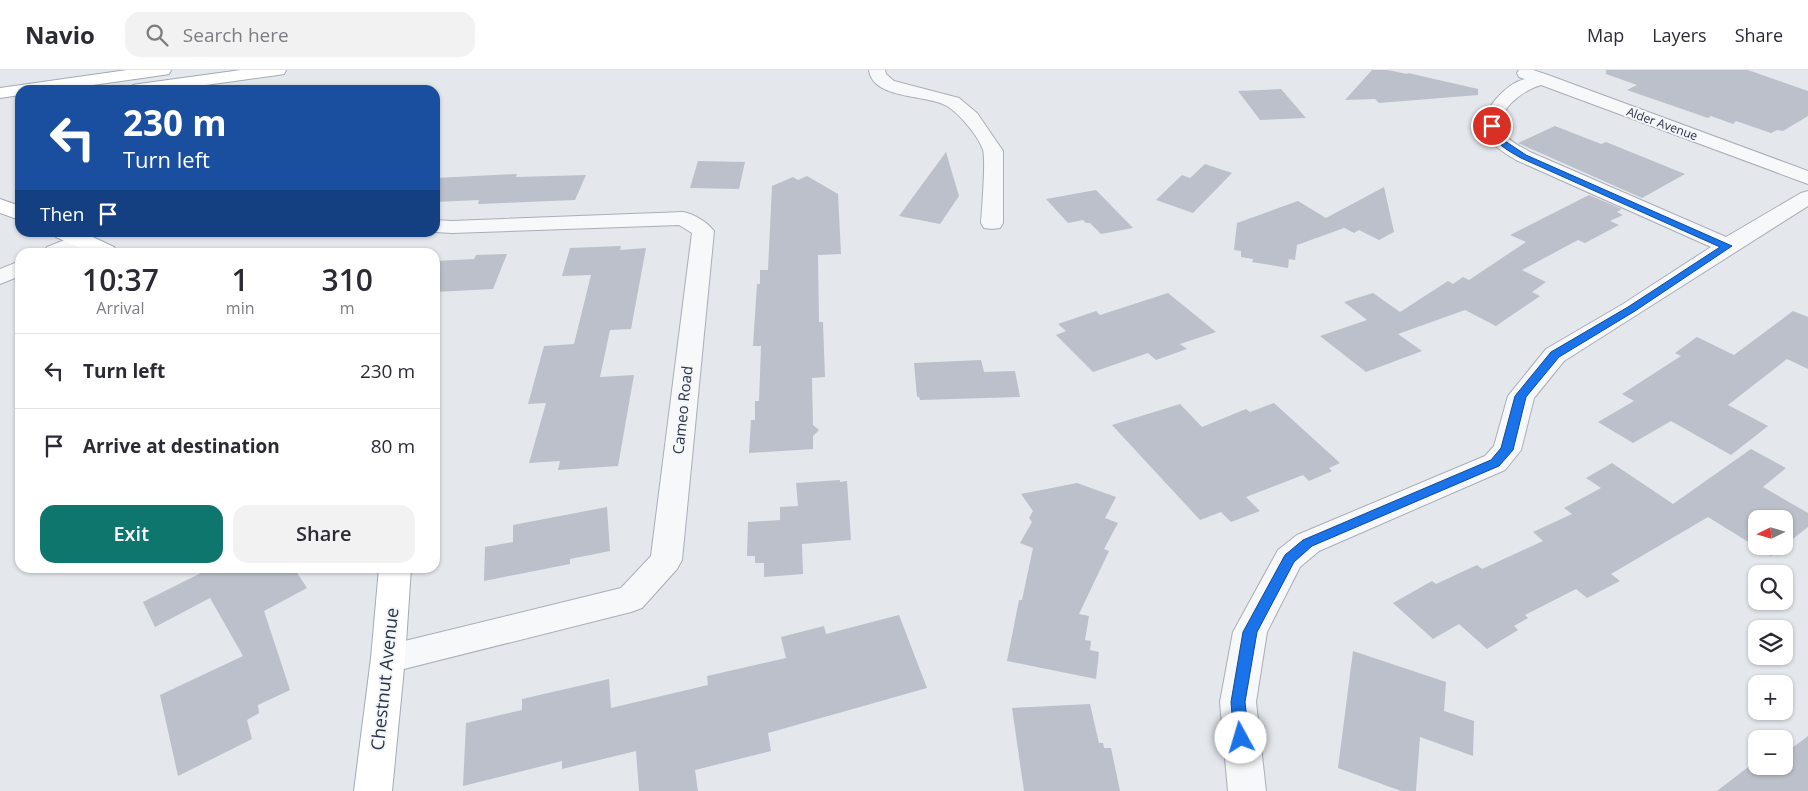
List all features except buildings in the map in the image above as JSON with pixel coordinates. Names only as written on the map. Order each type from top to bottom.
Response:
[{"type":"main road","points":[[93,85],[163,70]]},
{"type":"main road","points":[[171,85],[278,70]]},
{"type":"main road","points":[[0,205],[15,212]]},
{"type":"main road","points":[[75,237],[98,248]]},
{"type":"main road","name":"Chestnut Avenue","points":[[373,791],[388,658],[395,573]]},
{"type":"street","points":[[876,70],[878,76],[888,86],[953,102],[971,117],[993,151],[992,223]]},
{"type":"street","points":[[1530,73],[1521,86],[1502,104],[1496,113],[1492,126],[1502,143],[1523,156],[1727,246]]},
{"type":"street","name":"Alder Avenue","points":[[1530,73],[1808,178]]},
{"type":"street","points":[[1247,791],[1238,702],[1250,632],[1289,559],[1308,543],[1495,463],[1507,450],[1521,396],[1555,355],[1808,197]]},
{"type":"street","name":"Cameo Road","points":[[388,658],[631,599],[666,560],[703,231],[683,218],[440,226]]},
{"type":"street","points":[[60,248],[72,237]]},
{"type":"street","points":[[0,277],[15,270]]},
{"type":"route","points":[[1241,738],[1238,702],[1250,632],[1289,559],[1308,543],[1495,463],[1507,450],[1521,396],[1555,355],[1631,309],[1727,246],[1523,156],[1502,143],[1492,126]]}]
